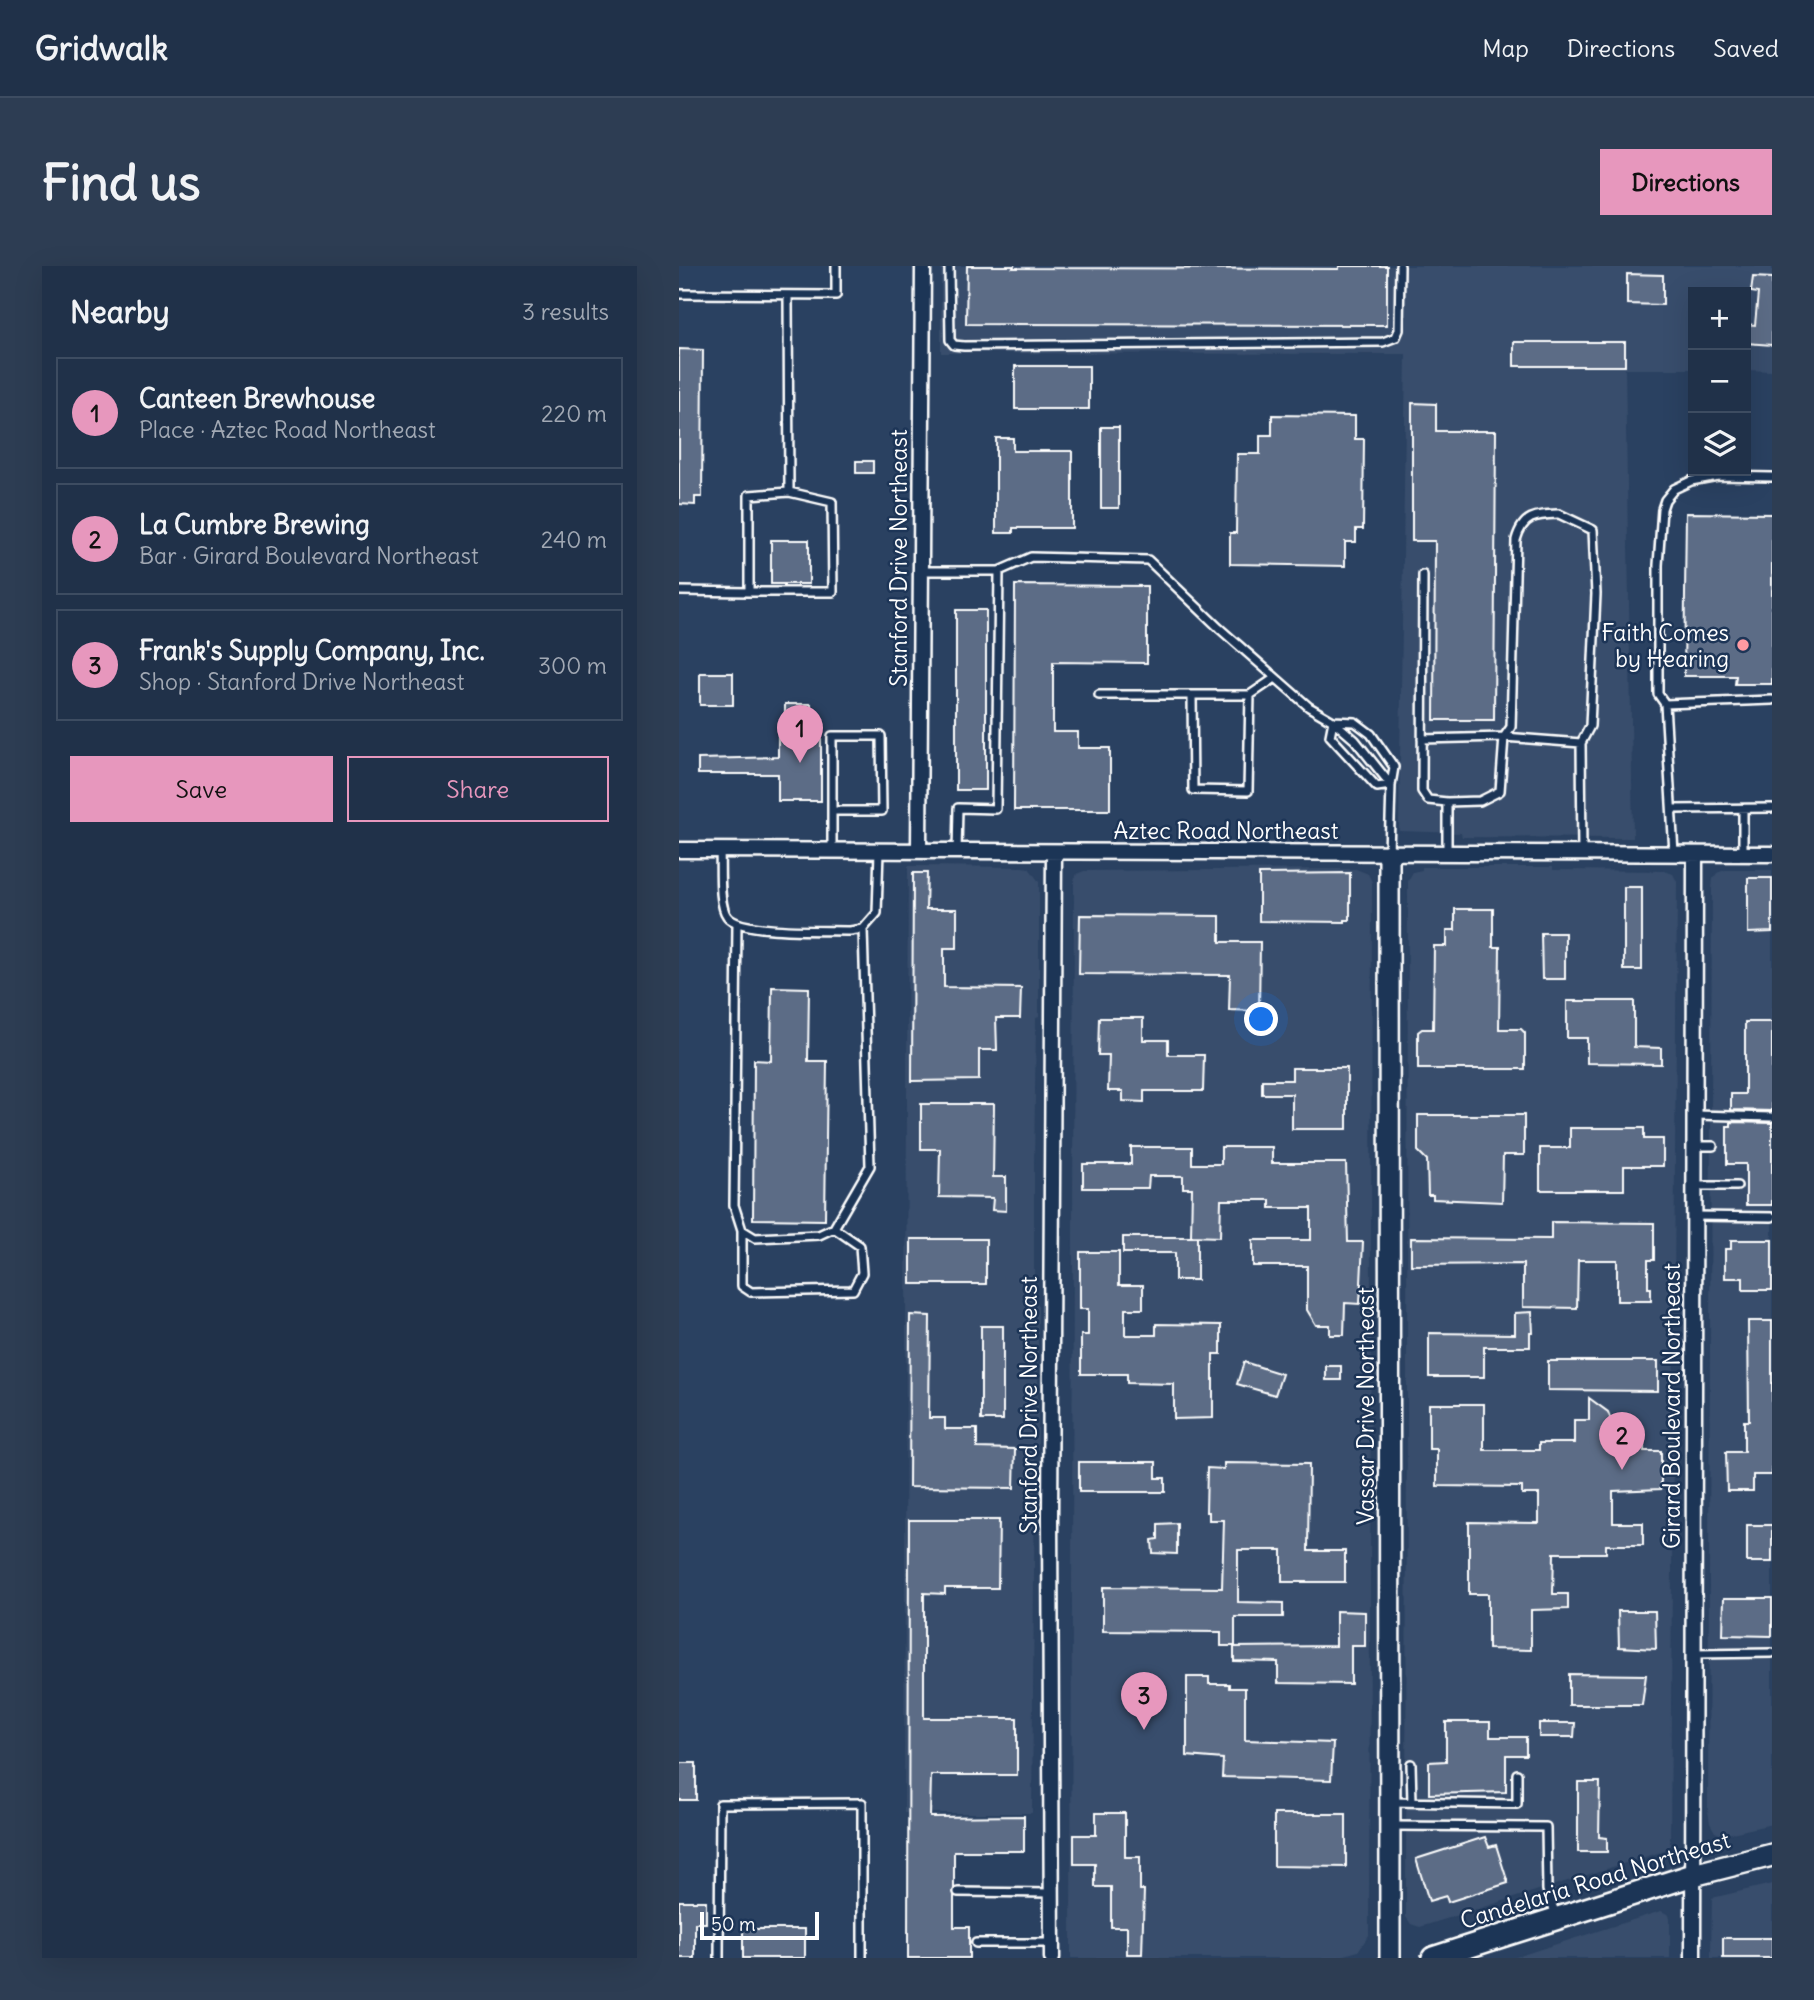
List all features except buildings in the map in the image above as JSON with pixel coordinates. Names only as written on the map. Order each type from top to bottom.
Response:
[{"type":"main road","name":"Candelaria Road Northeast","points":[[1433,1958],[1693,1875],[1772,1855]]},
{"type":"street","name":"Stanford Drive Northeast","points":[[919,851],[923,266]]},
{"type":"street","name":"Aztec Road Northeast","points":[[679,850],[1772,854]]},
{"type":"street","name":"Stanford Drive Northeast","points":[[1052,1951],[1050,1516],[1054,852]]},
{"type":"street","name":"Vassar Drive Northeast","points":[[1389,854],[1390,1958]]},
{"type":"street","name":"Girard Boulevard Northeast","points":[[1693,1958],[1695,854]]},
{"type":"lane","points":[[679,294],[836,295],[836,266]]},
{"type":"lane","points":[[949,266],[950,340],[954,345],[964,346],[1383,342],[1396,337],[1399,330],[1400,266]]},
{"type":"lane","points":[[788,295],[789,492]]},
{"type":"lane","points":[[1674,853],[1665,704],[1658,694],[1658,565],[1662,509],[1674,489],[1691,481],[1718,476],[1772,477]]},
{"type":"lane","points":[[679,592],[749,592],[833,592],[832,502],[789,492],[750,495],[749,592]]},
{"type":"lane","points":[[1423,575],[1422,791],[1429,800],[1447,803],[1480,801],[1500,791],[1504,737],[1511,727],[1516,540],[1520,527],[1534,515],[1559,514],[1593,530],[1596,594],[1590,726],[1581,743],[1582,852]]},
{"type":"lane","points":[[921,571],[999,571],[1031,557],[1148,560],[1275,678],[1355,740],[1391,785]]},
{"type":"lane","points":[[957,852],[958,808],[996,809],[999,571]]},
{"type":"lane","points":[[1099,695],[1249,695],[1275,678]]},
{"type":"lane","points":[[1192,696],[1193,790],[1248,791],[1249,695]]},
{"type":"lane","points":[[1665,704],[1772,699]]},
{"type":"lane","points":[[1333,721],[1330,736],[1377,787],[1391,785]]},
{"type":"lane","points":[[1333,721],[1355,722],[1371,734],[1394,767],[1389,854]]},
{"type":"lane","points":[[832,811],[882,811],[881,736],[832,736],[832,811],[832,851]]},
{"type":"lane","points":[[1422,739],[1504,737],[1581,743]]},
{"type":"lane","points":[[1447,803],[1447,853]]},
{"type":"lane","points":[[1672,809],[1772,808]]},
{"type":"lane","points":[[1743,809],[1743,853]]},
{"type":"lane","points":[[720,850],[724,906],[727,916],[737,924],[753,928],[850,931],[863,929],[877,914],[879,851]]},
{"type":"lane","points":[[737,924],[734,1205],[742,1230],[742,1286],[751,1292],[853,1290],[862,1273],[860,1247],[834,1228]]},
{"type":"lane","points":[[742,1230],[755,1238],[819,1235],[834,1228],[870,1166],[863,929]]},
{"type":"lane","points":[[1695,1115],[1772,1117]]},
{"type":"lane","points":[[1695,1146],[1713,1146]]},
{"type":"lane","points":[[1695,1186],[1737,1186]]},
{"type":"lane","points":[[1695,1216],[1772,1217]]},
{"type":"lane","points":[[1694,1654],[1772,1653]]},
{"type":"lane","points":[[1412,1764],[1412,1802]]},
{"type":"lane","points":[[1391,1802],[1517,1804],[1517,1774]]},
{"type":"lane","points":[[719,1958],[720,1804],[862,1803],[862,1958]]},
{"type":"lane","points":[[1391,1826],[1546,1827],[1547,1890],[1557,1918]]},
{"type":"lane","points":[[958,1892],[1052,1893]]},
{"type":"lane","points":[[975,1943],[1052,1951]]},
{"type":"shaded area","points":[[941,266],[1772,266],[1772,371],[1751,370],[1751,287],[1688,287],[1688,369],[1625,369],[1633,838],[1462,837],[1461,833],[1399,831],[1406,354],[941,353]]},
{"type":"shaded area","points":[[908,866],[1022,867],[1029,868],[1039,882],[1039,1017],[1036,1018],[1034,1164],[1038,1450],[1035,1451],[1032,1813],[904,1813]]},
{"type":"shaded area","points":[[1422,867],[1553,867],[1553,870],[1664,871],[1673,874],[1677,882],[1670,1845],[1664,1851],[1420,1927],[1411,1924],[1406,1917],[1408,881],[1413,872],[1422,870]]},
{"type":"shaded area","points":[[1356,869],[1368,874],[1372,882],[1369,1935],[1358,1951],[1335,1958],[1071,1958],[1074,880],[1077,874],[1084,871]]},
{"type":"shaded area","points":[[1725,870],[1772,870],[1772,1824],[1723,1835],[1715,1832],[1708,1810],[1712,889],[1717,873]]},
{"type":"shaded area","points":[[1772,1884],[1772,1958],[1711,1958],[1712,1898]]},
{"type":"shaded area","points":[[1661,1911],[1669,1915],[1670,1919],[1670,1958],[1513,1958]]},
{"type":"place","name":"Faith Comes by Hearing","points":[[1743,645]]},
{"type":"place","name":"Canteen Brewhouse","points":[[800,763]]},
{"type":"place","name":"La Cumbre Brewing","points":[[1622,1470]]},
{"type":"place","name":"Frank's Supply Company, Inc.","points":[[1144,1730]]}]
